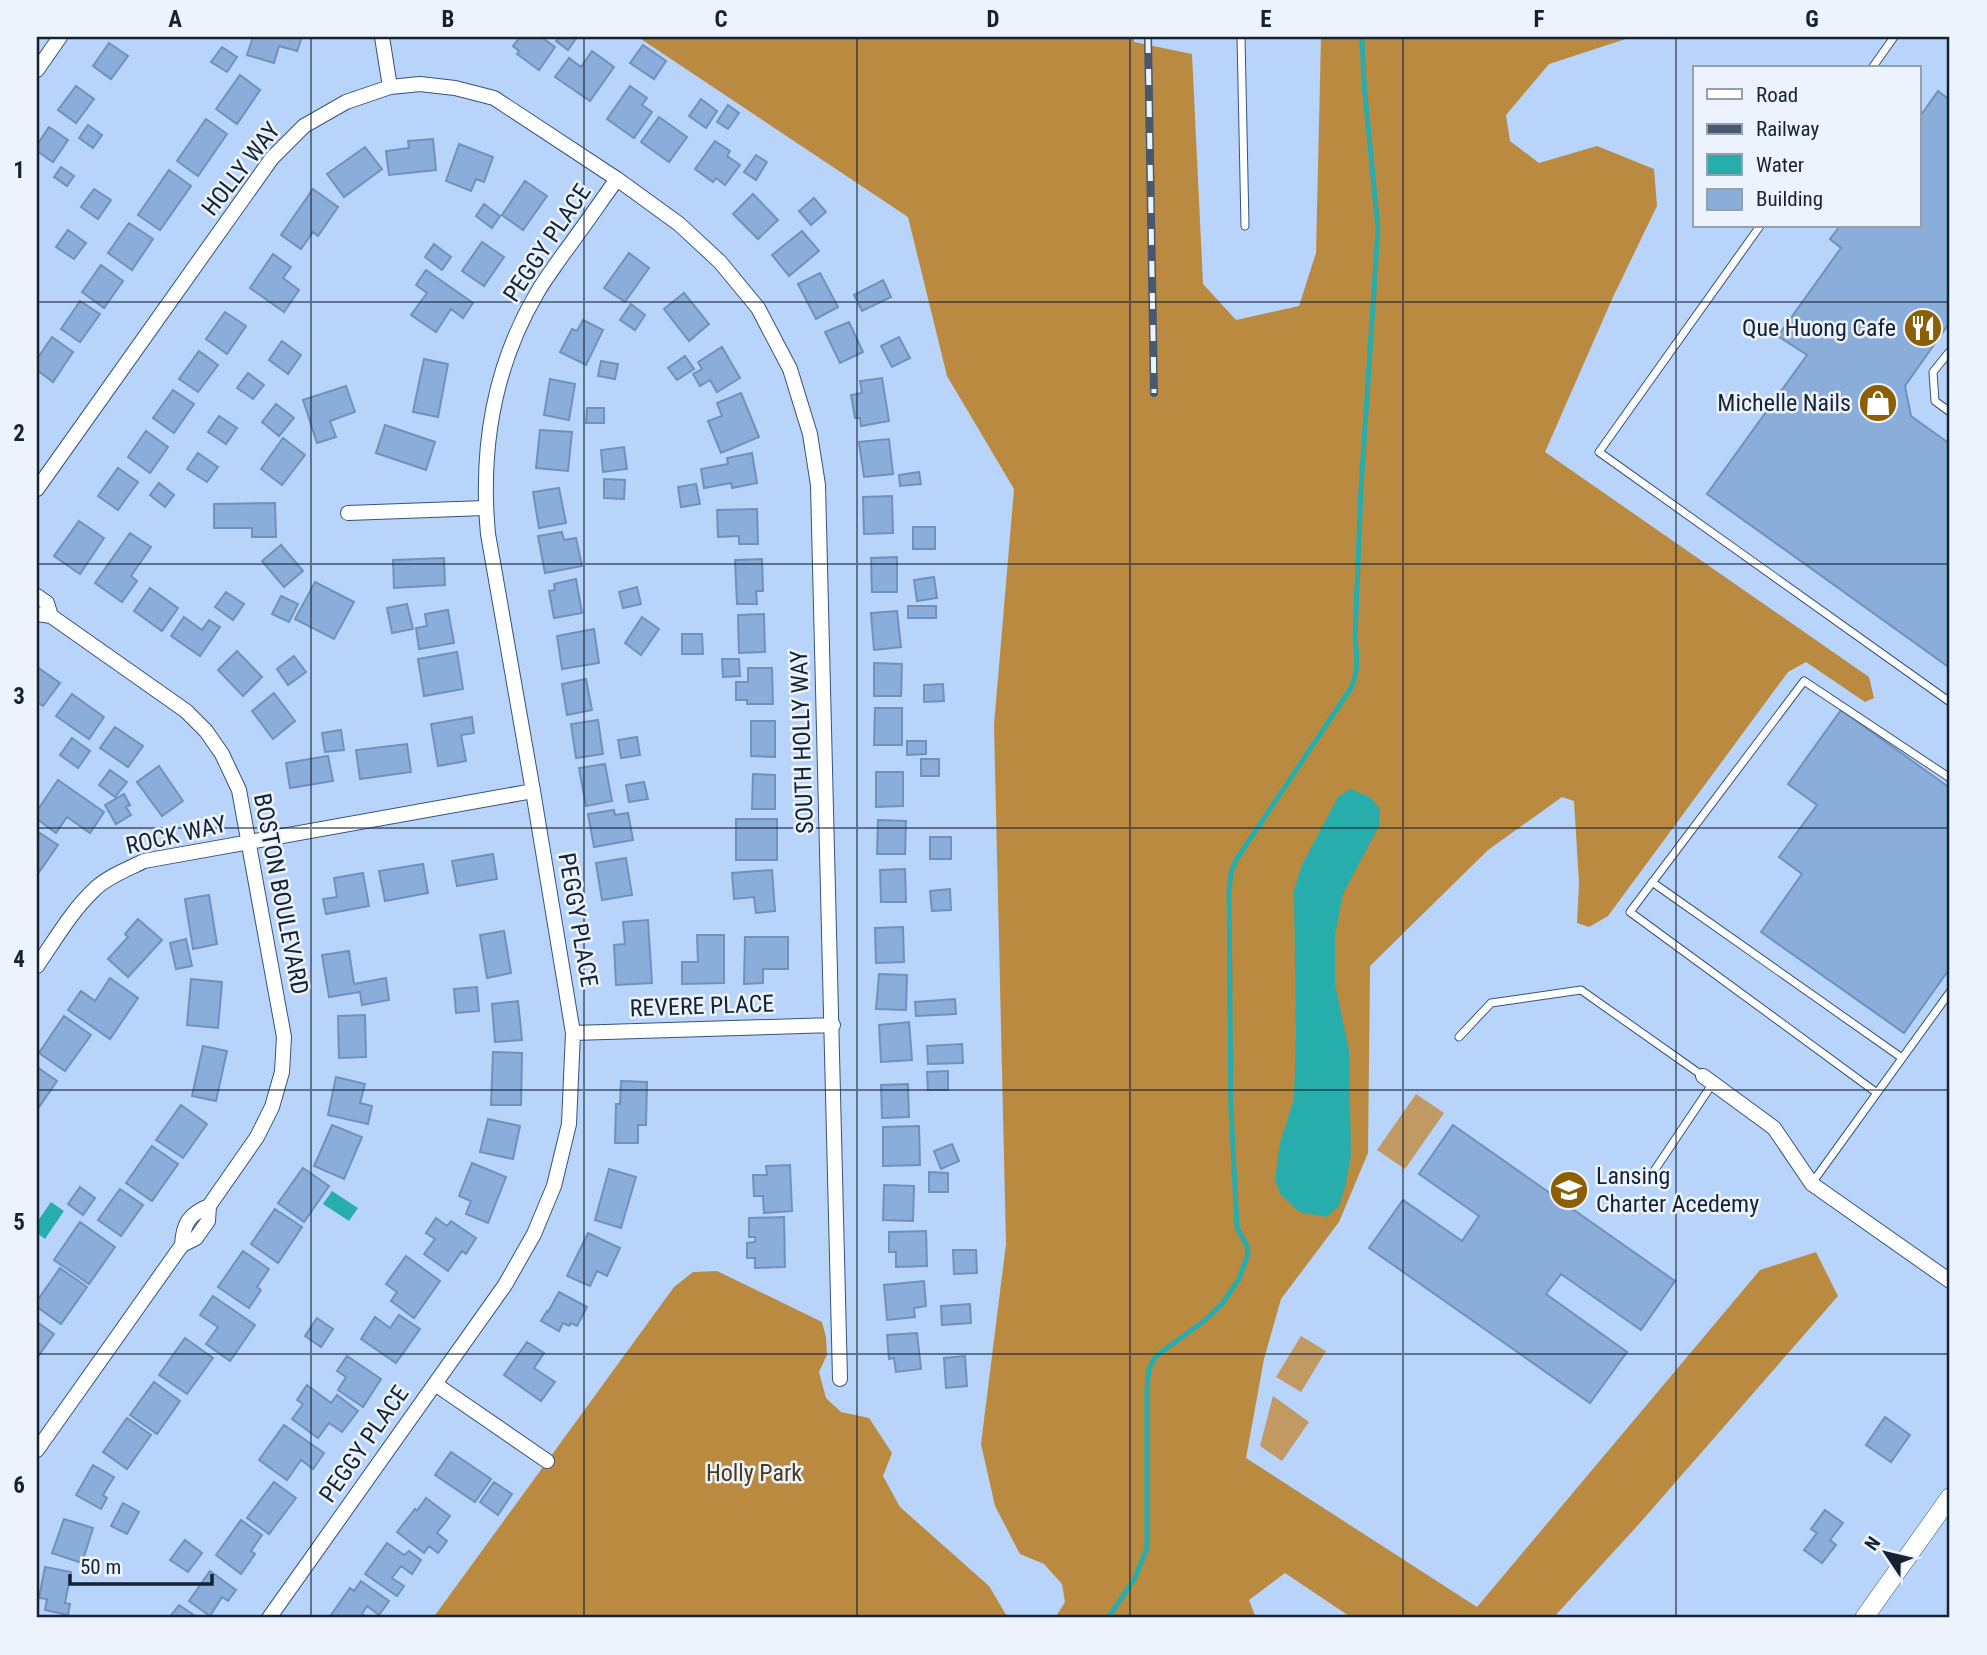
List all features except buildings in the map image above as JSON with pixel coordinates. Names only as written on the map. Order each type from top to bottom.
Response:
[{"type":"street","points":[[37,70],[60,37]]},
{"type":"street","points":[[382,37],[390,87]]},
{"type":"street","name":"HOLLY WAY","points":[[37,489],[272,158],[304,126],[346,102],[390,87],[420,84],[494,98],[617,179]]},
{"type":"street","name":"PEGGY PLACE","points":[[269,1618],[505,1285],[534,1234],[554,1186],[569,1124],[573,1033],[490,548],[485,508],[485,470],[490,423],[499,378],[515,334],[538,291],[617,179]]},
{"type":"street","name":"SOUTH HOLLY WAY","points":[[617,179],[679,224],[720,262],[758,308],[790,369],[810,434],[818,485],[841,1379]]},
{"type":"street","points":[[348,513],[485,508]]},
{"type":"street","name":"BOSTON BOULEVARD","points":[[37,596],[47,603],[44,615],[186,711],[206,731],[222,754],[239,790],[285,1037],[282,1072],[272,1107],[257,1137],[209,1206],[195,1212],[183,1230],[182,1245],[37,1450]]},
{"type":"street","name":"ROCK WAY","points":[[37,966],[79,906],[97,886],[144,861],[533,791]]},
{"type":"street","name":"REVERE PLACE","points":[[573,1033],[832,1025]]},
{"type":"street","points":[[1708,1080],[1774,1128],[1812,1184],[1950,1281]]},
{"type":"street","points":[[435,1384],[547,1461]]},
{"type":"street","points":[[1864,1618],[1950,1497]]},
{"type":"lane","points":[[1241,37],[1245,226]]},
{"type":"lane","points":[[1873,66],[1894,37]]},
{"type":"lane","points":[[1759,228],[1599,452],[1950,702]]},
{"type":"lane","points":[[1950,351],[1933,372],[1935,401],[1950,412]]},
{"type":"lane","points":[[1877,1093],[1630,912],[1804,681],[1950,778]]},
{"type":"lane","points":[[1652,882],[1902,1058]]},
{"type":"lane","points":[[1459,1037],[1491,1003],[1581,990],[1708,1080],[1651,1174]]},
{"type":"lane","points":[[1812,1184],[1950,992]]},
{"type":"shaded area","points":[[1416,1094],[1444,1113],[1405,1169],[1377,1150]]},
{"type":"shaded area","points":[[1301,1336],[1326,1351],[1301,1392],[1276,1377]]},
{"type":"shaded area","points":[[1273,1396],[1309,1422],[1282,1461],[1260,1446]]},
{"type":"green space","points":[[638,37],[1134,37],[1134,42],[1192,54],[1203,284],[1236,320],[1299,306],[1316,253],[1321,37],[1632,37],[1549,64],[1506,115],[1510,141],[1539,163],[1597,146],[1654,169],[1657,206],[1613,297],[1545,452],[1869,677],[1874,698],[1865,702],[1806,662],[1788,672],[1608,916],[1589,927],[1577,923],[1579,883],[1574,801],[1562,797],[1488,850],[1370,966],[1368,1153],[1339,1222],[1281,1299],[1264,1359],[1246,1458],[1477,1607],[1760,1270],[1816,1252],[1838,1296],[1553,1618],[1352,1618],[1285,1573],[1249,1600],[1256,1618],[1055,1618],[1065,1602],[1062,1584],[1044,1564],[1020,1554],[995,1506],[981,1444],[1006,1244],[994,725],[1014,489],[947,376],[908,217]]},
{"type":"green space","name":"Holly Park","points":[[717,1271],[822,1322],[827,1355],[819,1372],[826,1398],[841,1412],[869,1418],[892,1453],[883,1476],[900,1507],[989,1586],[1008,1618],[433,1618],[674,1287],[693,1272]]},
{"type":"water","points":[[1350,789],[1370,797],[1380,809],[1379,826],[1343,894],[1335,935],[1335,983],[1349,1050],[1351,1154],[1339,1206],[1327,1217],[1299,1212],[1280,1194],[1275,1179],[1280,1143],[1294,1099],[1294,890],[1302,865],[1338,797]]},
{"type":"water","points":[[332,1191],[358,1208],[349,1221],[323,1204]]},
{"type":"water","points":[[51,1202],[64,1211],[45,1239],[37,1233],[37,1222]]},
{"type":"waterway","points":[[1108,1618],[1135,1578],[1147,1548],[1149,1369],[1156,1356],[1204,1321],[1222,1304],[1239,1279],[1248,1254],[1237,1227],[1231,1109],[1231,873],[1236,860],[1351,688],[1356,669],[1361,489],[1378,229],[1362,37]]},
{"type":"railway","points":[[1148,37],[1154,393]]},
{"type":"place","name":"Que Huong Cafe","points":[[1923,328]]},
{"type":"place","name":"Michelle Nails","points":[[1878,403]]},
{"type":"place","name":"Lansing Charter Acedemy","points":[[1569,1190]]}]
